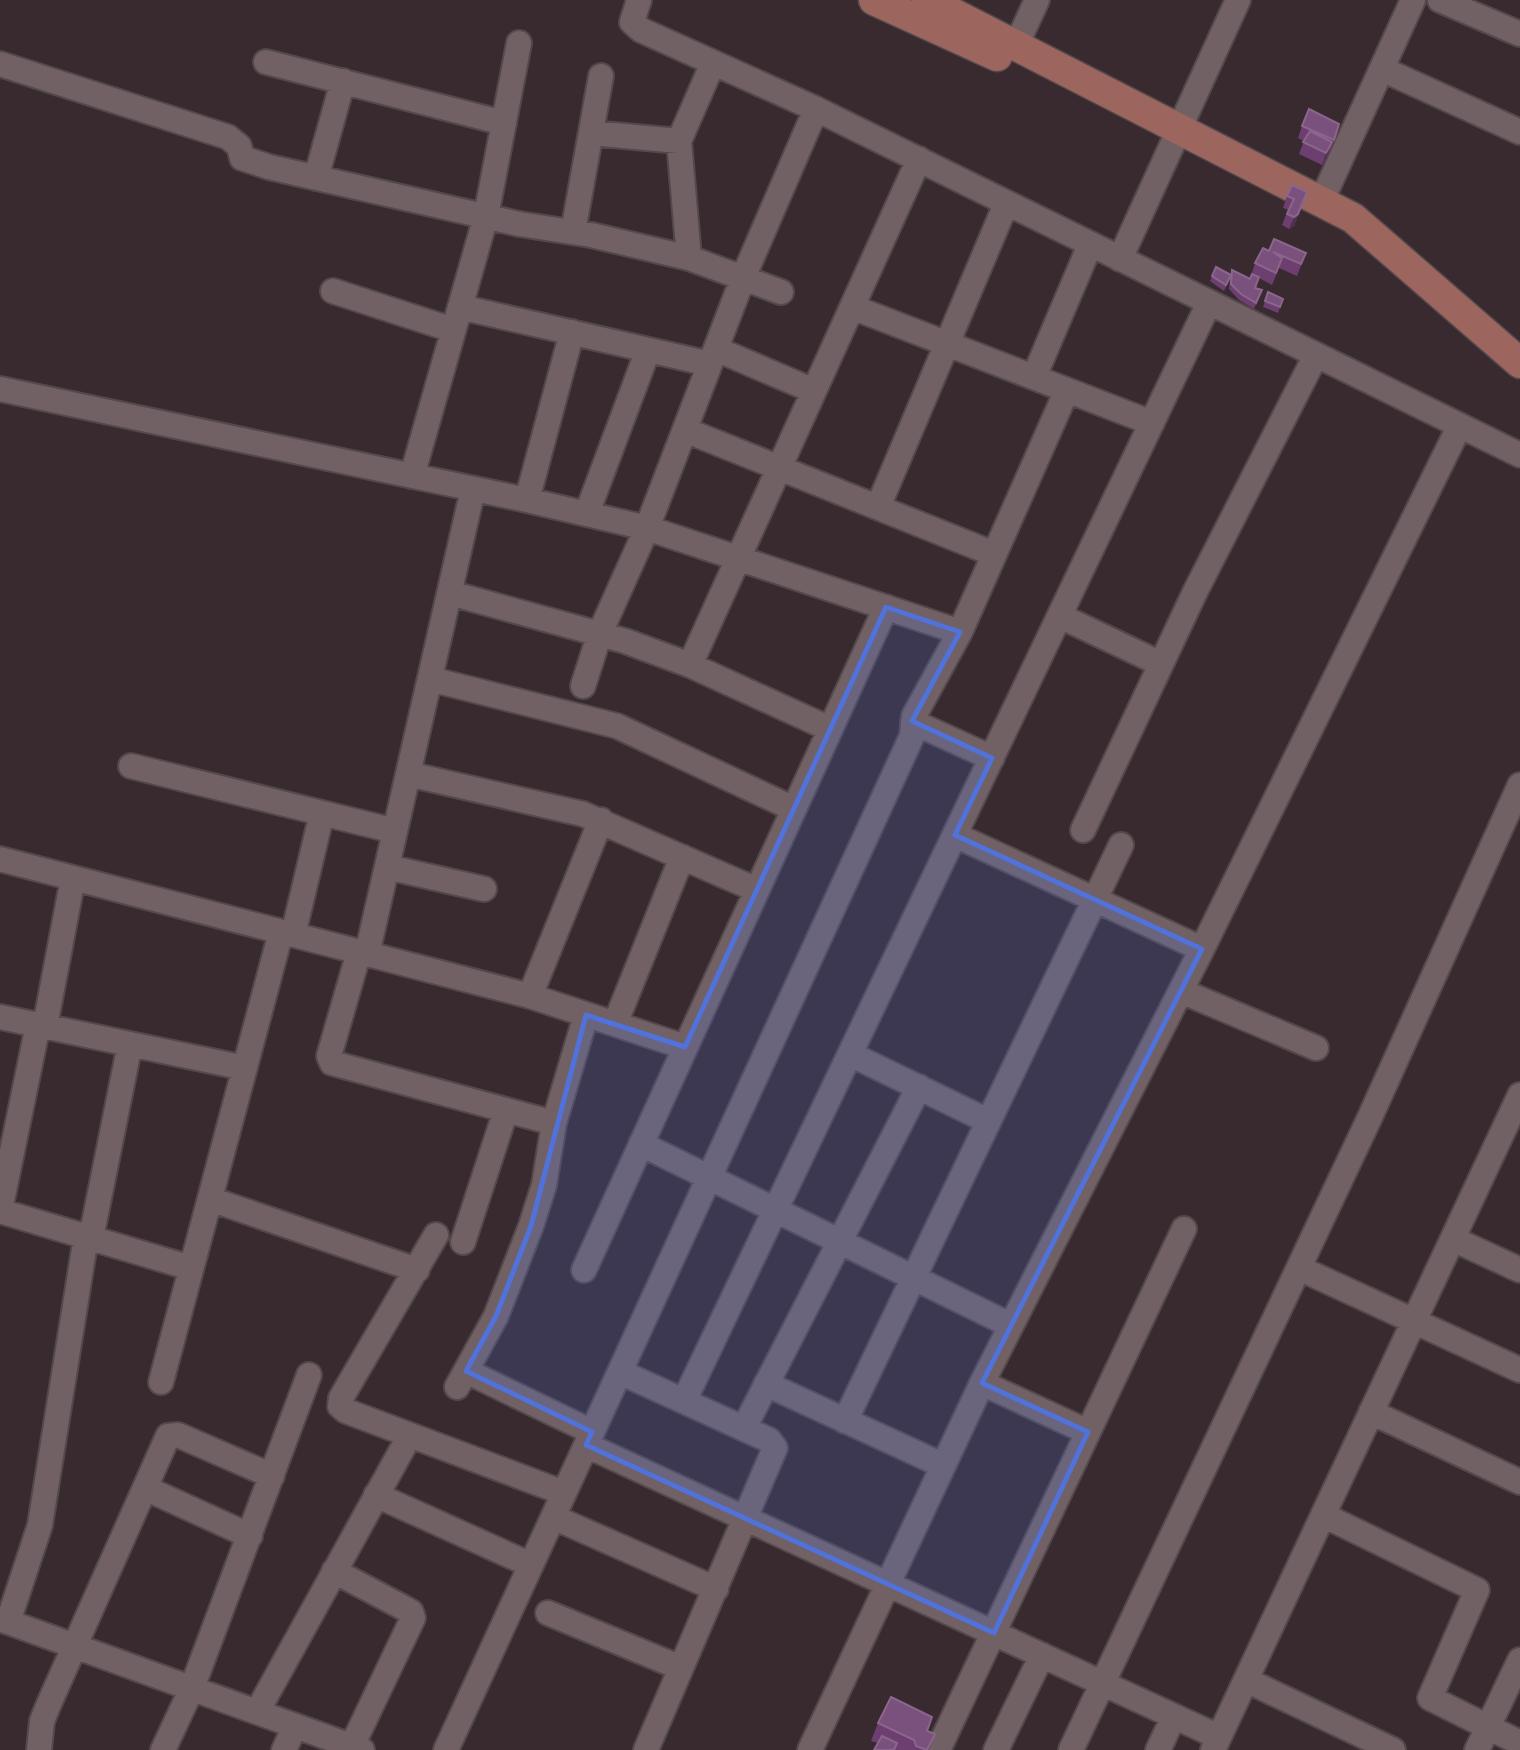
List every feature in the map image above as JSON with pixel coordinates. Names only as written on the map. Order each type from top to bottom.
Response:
[{"type":"main road","points":[[874,0],[985,53],[1026,66],[1062,71]]},
{"type":"main road","points":[[942,3],[1020,37],[1062,71]]},
{"type":"main road","points":[[942,3],[1062,71],[1322,200],[1373,233],[1520,363]]},
{"type":"street","points":[[639,0],[632,22],[641,30],[816,109],[1520,455]]},
{"type":"street","points":[[1020,37],[1037,0]]},
{"type":"street","points":[[1120,259],[1238,0]]},
{"type":"street","points":[[1322,200],[1413,0]]},
{"type":"street","points":[[1440,0],[1520,34]]},
{"type":"street","points":[[412,476],[486,216],[519,43]]},
{"type":"street","points":[[266,62],[504,123]]},
{"type":"street","points":[[689,258],[679,141],[713,63]]},
{"type":"street","points":[[0,64],[228,137],[239,146],[242,158],[486,216],[689,258],[780,292]]},
{"type":"street","points":[[1382,69],[1520,132]]},
{"type":"street","points":[[573,232],[601,76]]},
{"type":"street","points":[[316,177],[342,82]]},
{"type":"street","points":[[583,685],[600,633],[648,528],[743,278],[816,109]]},
{"type":"street","points":[[591,133],[679,141]]},
{"type":"street","points":[[690,665],[919,159]]},
{"type":"street","points":[[878,507],[1006,204]]},
{"type":"street","points":[[1034,377],[1090,245]]},
{"type":"street","points":[[333,291],[457,318],[572,332],[648,350],[713,356],[814,391]]},
{"type":"street","points":[[684,1401],[1209,303]]},
{"type":"street","points":[[852,307],[1152,423]]},
{"type":"street","points":[[527,500],[572,332]]},
{"type":"street","points":[[587,513],[648,350]]},
{"type":"street","points":[[1083,830],[1161,664],[1316,355]]},
{"type":"street","points":[[0,389],[648,528],[960,632]]},
{"type":"street","points":[[446,1750],[912,736],[913,722],[960,632],[1067,390]]},
{"type":"street","points":[[810,1750],[886,1583],[1010,1325],[1202,949],[1459,427]]},
{"type":"street","points":[[685,430],[994,554]]},
{"type":"street","points":[[474,489],[387,867],[363,953],[329,1056],[332,1063],[340,1068],[554,1123]]},
{"type":"street","points":[[450,593],[600,633],[690,665],[830,729]]},
{"type":"street","points":[[584,1270],[886,607]]},
{"type":"street","points":[[1059,617],[1161,664]]},
{"type":"street","points":[[430,680],[617,726],[794,808]]},
{"type":"street","points":[[913,722],[992,758]]},
{"type":"street","points":[[131,766],[395,831]]},
{"type":"street","points":[[408,774],[601,820],[757,890]]},
{"type":"street","points":[[1071,1750],[1299,1268],[1520,785]]},
{"type":"street","points":[[161,1382],[245,1068],[322,813]]},
{"type":"street","points":[[530,996],[601,820]]},
{"type":"street","points":[[955,835],[1202,949]]},
{"type":"street","points":[[845,1421],[1121,845]]},
{"type":"street","points":[[615,1024],[682,857]]},
{"type":"street","points":[[0,859],[530,996],[685,1047]]},
{"type":"street","points":[[387,867],[484,889]]},
{"type":"street","points":[[73,878],[0,1210],[191,1268]]},
{"type":"street","points":[[1181,991],[1316,1048]]},
{"type":"street","points":[[586,1015],[554,1123],[544,1185],[531,1226],[496,1316],[461,1379],[589,1439],[746,1519],[1174,1716],[1216,1743],[1520,1095]]},
{"type":"street","points":[[0,1017],[245,1068]]},
{"type":"street","points":[[130,1044],[88,1238],[40,1525],[4,1620],[357,1748],[413,1618],[411,1612],[334,1571]]},
{"type":"street","points":[[850,1054],[988,1121]]},
{"type":"street","points":[[744,1428],[919,1087]]},
{"type":"street","points":[[463,1242],[506,1110]]},
{"type":"street","points":[[641,1144],[1010,1325]]},
{"type":"street","points":[[210,1199],[417,1270]]},
{"type":"street","points":[[939,1750],[1184,1229]]},
{"type":"street","points":[[436,1234],[341,1398],[340,1406],[346,1411],[564,1493]]},
{"type":"street","points":[[1453,1239],[1520,1270]]},
{"type":"street","points":[[1299,1268],[1520,1370]]},
{"type":"street","points":[[620,1372],[769,1440],[775,1448],[681,1668],[653,1748]]},
{"type":"street","points":[[163,1750],[192,1688],[309,1375]]},
{"type":"street","points":[[982,1383],[1088,1432]]},
{"type":"street","points":[[766,1384],[942,1465]]},
{"type":"street","points":[[1371,1412],[1520,1482]]},
{"type":"street","points":[[257,1712],[410,1435]]},
{"type":"street","points":[[39,1750],[42,1721],[168,1436],[178,1436],[272,1476]]},
{"type":"street","points":[[145,1488],[250,1536]]},
{"type":"street","points":[[376,1495],[531,1565]]},
{"type":"street","points":[[1323,1515],[1477,1590],[1429,1695],[1436,1702],[1520,1743]]},
{"type":"street","points":[[553,1517],[716,1589]]},
{"type":"street","points":[[548,1613],[681,1668]]},
{"type":"street","points":[[996,1750],[1042,1655]]},
{"type":"street","points":[[1478,1750],[1520,1660]]},
{"type":"street","points":[[1246,1679],[1357,1742],[1393,1750]]},
{"type":"street","points":[[1158,1750],[1174,1716]]},
{"type":"street","points":[[284,1750],[295,1726]]},
{"type":"highlighted area","points":[[886,607],[960,632],[912,721],[992,758],[955,835],[1202,949],[982,1383],[1088,1432],[994,1633],[586,1445],[592,1432],[466,1371],[496,1316],[531,1226],[586,1015],[685,1047]]},
{"type":"building","points":[[1309,109],[1339,124],[1334,140],[1302,126]]},
{"type":"building","points":[[1310,131],[1332,142],[1326,153],[1303,142]]},
{"type":"building","points":[[1292,185],[1307,192],[1298,214],[1294,217],[1287,214],[1294,199],[1287,196]]},
{"type":"building","points":[[1274,239],[1306,253],[1301,264],[1273,252],[1282,258],[1276,273],[1255,263],[1263,248],[1269,251]]},
{"type":"building","points":[[1216,267],[1231,275],[1226,285],[1212,276]]},
{"type":"building","points":[[1232,270],[1250,279],[1252,274],[1259,277],[1255,288],[1262,290],[1256,303],[1231,284]]},
{"type":"building","points":[[1268,292],[1283,299],[1280,307],[1265,301]]},
{"type":"building","points":[[891,1697],[932,1717],[927,1731],[935,1734],[927,1750],[916,1746],[914,1740],[878,1723]]},
{"type":"building","points":[[882,1736],[897,1743],[894,1750],[874,1750]]}]
